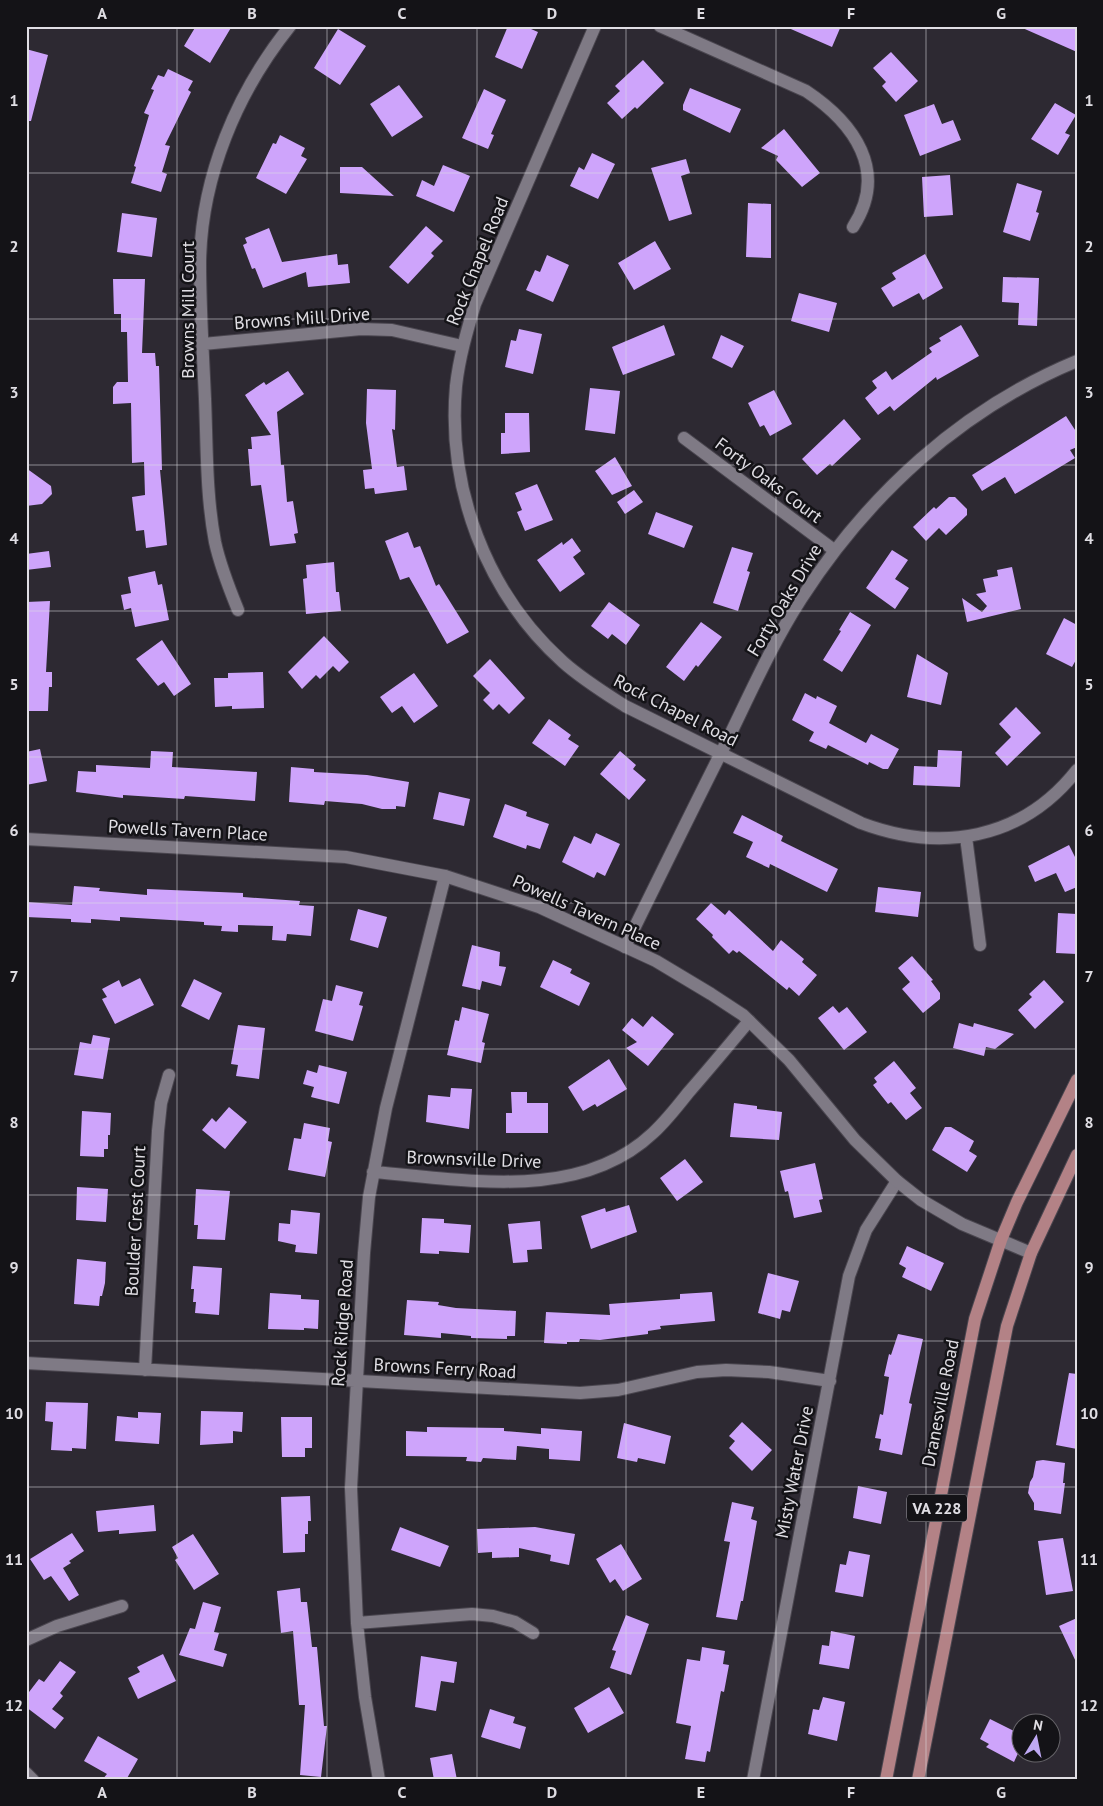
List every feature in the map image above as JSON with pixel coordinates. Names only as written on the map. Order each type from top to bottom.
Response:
[{"type":"main road","name":"Dranesville Road","points":[[886,1780],[967,1352],[986,1282],[1017,1202],[1077,1080]]},
{"type":"main road","name":"VA 228","points":[[918,1780],[999,1359],[1007,1326],[1031,1253],[1077,1155]]},
{"type":"street","name":"Browns Mill Court","points":[[238,610],[216,543],[209,502],[200,261],[207,204],[217,163],[232,120],[252,80],[290,26]]},
{"type":"street","name":"Rock Chapel Road","points":[[595,26],[475,304],[462,346],[456,385],[455,427],[458,467],[466,506],[479,542],[494,574],[514,606],[537,636],[562,662],[592,685],[625,706],[861,823],[888,833],[939,839],[966,837],[993,830],[1021,818],[1044,803],[1077,770]]},
{"type":"street","points":[[660,26],[806,91],[825,104],[843,122],[858,143],[865,160],[868,179],[866,199],[853,227]]},
{"type":"street","name":"Browns Mill Drive","points":[[203,344],[361,329],[392,330],[423,335],[462,346]]},
{"type":"street","name":"Forty Oaks Drive","points":[[625,947],[779,636],[834,550],[870,506],[944,438],[1006,397],[1077,361]]},
{"type":"street","name":"Forty Oaks Court","points":[[684,438],[834,550]]},
{"type":"street","points":[[966,837],[980,945]]},
{"type":"street","name":"Powells Tavern Place","points":[[26,839],[346,857],[446,876],[540,907],[625,947],[711,994],[749,1021],[790,1060],[855,1140],[898,1181],[922,1200],[962,1224],[1031,1253]]},
{"type":"street","name":"Rock Ridge Road","points":[[379,1780],[365,1697],[358,1623],[351,1488],[355,1381],[364,1253],[373,1172],[386,1108],[446,876]]},
{"type":"street","name":"Brownsville Drive","points":[[373,1172],[532,1182],[560,1179],[594,1168],[616,1159],[652,1134],[749,1021]]},
{"type":"street","name":"Boulder Crest Court","points":[[144,1370],[158,1131],[161,1103],[169,1075]]},
{"type":"street","name":"Misty Water Drive","points":[[753,1780],[854,1257],[866,1230],[898,1181]]},
{"type":"street","name":"Browns Ferry Road","points":[[26,1363],[580,1393],[618,1390],[697,1372],[726,1370],[769,1372],[830,1381]]},
{"type":"street","points":[[26,1640],[57,1626],[122,1606]]},
{"type":"street","points":[[358,1623],[472,1614],[493,1616],[515,1622],[533,1633]]},
{"type":"street","points":[[26,1773],[33,1780]]},
{"type":"building","points":[[196,26],[232,26],[210,63],[184,46]]},
{"type":"building","points":[[508,26],[524,26],[538,32],[522,69],[495,57]]},
{"type":"building","points":[[784,26],[841,26],[832,47]]},
{"type":"building","points":[[1018,26],[1077,26],[1077,52]]},
{"type":"building","points":[[338,29],[366,46],[340,85],[314,68]]},
{"type":"building","points":[[26,49],[48,55],[31,121],[26,121]]},
{"type":"building","points":[[891,52],[918,81],[896,102],[882,86],[886,82],[873,68]]},
{"type":"building","points":[[643,60],[664,83],[637,109],[635,107],[622,119],[607,103],[620,91],[615,86]]},
{"type":"building","points":[[168,69],[193,81],[188,90],[191,92],[165,145],[170,146],[162,172],[167,174],[161,192],[131,183],[149,115],[144,113],[154,90],[151,89],[158,75],[164,77]]},
{"type":"building","points":[[399,85],[423,117],[392,137],[370,104]]},
{"type":"building","points":[[690,88],[741,109],[730,133],[683,110],[683,105]]},
{"type":"building","points":[[484,89],[506,100],[491,134],[494,135],[488,149],[462,138]]},
{"type":"building","points":[[1055,103],[1076,115],[1065,133],[1070,135],[1058,155],[1031,139]]},
{"type":"building","points":[[934,104],[942,124],[953,120],[961,140],[920,156],[904,115]]},
{"type":"building","points":[[784,129],[820,173],[802,187],[776,160],[778,156],[761,148]]},
{"type":"building","points":[[280,135],[305,148],[301,156],[307,159],[286,194],[256,178],[273,143],[276,144]]},
{"type":"building","points":[[592,153],[615,164],[598,199],[570,186],[579,167],[584,170]]},
{"type":"building","points":[[686,159],[690,173],[681,176],[692,214],[669,221],[651,168]]},
{"type":"building","points":[[443,165],[470,176],[454,212],[416,196],[422,180],[434,186]]},
{"type":"building","points":[[340,167],[362,167],[394,196],[340,193]]},
{"type":"building","points":[[950,175],[953,215],[924,217],[922,177]]},
{"type":"building","points":[[1017,183],[1042,191],[1036,212],[1039,213],[1030,241],[1003,232]]},
{"type":"building","points":[[748,203],[771,204],[771,258],[746,257]]},
{"type":"building","points":[[122,213],[157,218],[152,257],[117,252]]},
{"type":"building","points":[[426,226],[443,241],[431,253],[434,256],[408,284],[389,267]]},
{"type":"building","points":[[269,228],[282,262],[337,254],[338,265],[348,264],[350,283],[308,287],[306,272],[263,288],[255,268],[252,269],[243,245],[247,243],[245,238]]},
{"type":"building","points":[[655,241],[671,269],[634,290],[618,263]]},
{"type":"building","points":[[925,254],[943,288],[923,300],[919,293],[893,307],[881,288],[896,279],[892,273]]},
{"type":"building","points":[[547,255],[569,265],[553,302],[526,290],[535,270],[540,272]]},
{"type":"building","points":[[1003,277],[1039,278],[1037,326],[1018,325],[1019,303],[1002,302]]},
{"type":"building","points":[[113,279],[145,279],[142,353],[155,353],[156,366],[159,366],[162,470],[160,470],[167,545],[146,548],[144,530],[136,531],[132,497],[145,495],[144,462],[132,463],[131,403],[113,404],[113,387],[117,382],[128,382],[127,332],[121,332],[121,314],[114,314]]},
{"type":"building","points":[[799,293],[837,303],[829,332],[791,321]]},
{"type":"building","points":[[664,325],[675,355],[623,375],[612,347]]},
{"type":"building","points":[[961,325],[979,356],[937,380],[936,377],[894,411],[890,406],[878,415],[865,398],[877,388],[872,381],[886,371],[892,380],[932,352],[929,348],[941,341],[939,338]]},
{"type":"building","points":[[519,329],[542,334],[533,374],[505,367],[511,340],[516,341]]},
{"type":"building","points":[[721,335],[744,346],[732,368],[712,358]]},
{"type":"building","points":[[288,371],[304,394],[277,412],[281,465],[284,465],[287,502],[293,501],[298,533],[294,534],[296,543],[270,546],[261,485],[251,486],[248,449],[252,449],[251,437],[271,435],[245,395],[264,382],[266,385]]},
{"type":"building","points":[[590,388],[620,391],[615,434],[585,430]]},
{"type":"building","points":[[367,389],[396,390],[395,430],[392,429],[397,467],[404,466],[407,490],[375,494],[374,488],[365,489],[363,470],[372,469],[366,423]]},
{"type":"building","points":[[774,390],[792,424],[770,436],[764,425],[760,427],[748,403]]},
{"type":"building","points":[[505,413],[529,413],[530,452],[501,454],[501,433],[505,433]]},
{"type":"building","points":[[1066,416],[1077,433],[1077,447],[1070,450],[1075,458],[1015,494],[1005,477],[982,491],[972,475]]},
{"type":"building","points":[[844,419],[861,439],[832,466],[830,464],[817,475],[802,459]]},
{"type":"building","points":[[615,457],[632,486],[612,495],[595,471]]},
{"type":"building","points":[[26,468],[51,486],[52,494],[42,504],[26,506]]},
{"type":"building","points":[[537,484],[553,520],[525,531],[517,512],[522,510],[515,493]]},
{"type":"building","points":[[634,490],[643,502],[625,514],[617,502]]},
{"type":"building","points":[[949,497],[955,497],[967,509],[967,515],[946,535],[939,528],[926,541],[913,527],[934,507],[936,509]]},
{"type":"building","points":[[656,512],[693,526],[684,548],[648,534]]},
{"type":"building","points":[[408,532],[414,548],[420,546],[436,586],[439,584],[469,632],[447,644],[409,577],[400,580],[385,541]]},
{"type":"building","points":[[572,538],[581,551],[573,557],[585,574],[560,592],[537,560],[562,542],[563,545]]},
{"type":"building","points":[[732,547],[753,553],[747,571],[750,572],[738,611],[713,603]]},
{"type":"building","points":[[892,550],[908,560],[895,579],[909,588],[895,609],[866,588]]},
{"type":"building","points":[[49,551],[51,567],[26,570],[26,554]]},
{"type":"building","points":[[334,562],[336,592],[339,592],[341,611],[306,614],[303,579],[307,578],[306,565]]},
{"type":"building","points":[[1012,567],[1021,609],[967,622],[962,598],[982,612],[987,606],[976,594],[986,592],[983,579],[998,576],[997,570]]},
{"type":"building","points":[[155,571],[158,585],[162,584],[169,620],[135,627],[131,608],[124,610],[121,595],[131,593],[128,577]]},
{"type":"building","points":[[50,601],[46,672],[52,672],[52,687],[49,687],[48,711],[26,711],[26,602]]},
{"type":"building","points":[[609,602],[640,625],[626,645],[612,634],[608,639],[591,626]]},
{"type":"building","points":[[850,612],[871,625],[842,672],[823,660]]},
{"type":"building","points":[[1064,618],[1077,625],[1077,658],[1072,667],[1046,654]]},
{"type":"building","points":[[701,622],[722,637],[684,681],[666,667]]},
{"type":"building","points":[[324,636],[349,662],[339,672],[333,666],[320,679],[316,675],[302,689],[288,672]]},
{"type":"building","points":[[162,640],[191,684],[174,696],[164,682],[158,686],[136,659]]},
{"type":"building","points":[[917,654],[948,673],[941,705],[907,697]]},
{"type":"building","points":[[490,659],[525,698],[509,714],[499,704],[493,710],[483,700],[490,693],[473,676]]},
{"type":"building","points":[[263,672],[264,708],[232,709],[232,706],[215,707],[214,678],[228,678],[228,673]]},
{"type":"building","points":[[414,673],[438,706],[414,723],[402,706],[392,713],[380,697]]},
{"type":"building","points":[[805,693],[816,699],[817,696],[837,706],[829,723],[866,743],[871,734],[899,749],[888,769],[883,769],[869,762],[868,765],[828,745],[826,749],[809,741],[814,732],[792,720]]},
{"type":"building","points":[[1016,707],[1041,733],[1007,766],[995,753],[1011,737],[999,724]]},
{"type":"building","points":[[549,719],[571,735],[568,739],[579,746],[565,766],[532,743]]},
{"type":"building","points":[[40,749],[47,781],[26,785],[26,752]]},
{"type":"building","points":[[938,750],[962,751],[960,787],[913,785],[914,766],[937,767]]},
{"type":"building","points":[[151,751],[173,752],[172,767],[257,772],[255,801],[185,796],[184,799],[123,795],[123,798],[76,792],[78,771],[96,772],[96,765],[150,768]]},
{"type":"building","points":[[620,751],[636,765],[633,769],[646,780],[629,800],[600,774]]},
{"type":"building","points":[[291,767],[314,769],[314,772],[367,775],[409,782],[405,807],[396,806],[396,809],[382,809],[362,804],[325,801],[324,805],[289,802]]},
{"type":"building","points":[[439,792],[470,799],[464,826],[433,819]]},
{"type":"building","points":[[505,804],[527,812],[526,816],[549,824],[540,849],[527,845],[526,849],[493,837]]},
{"type":"building","points":[[742,815],[783,836],[781,841],[838,869],[827,892],[770,864],[769,868],[746,857],[753,842],[733,833]]},
{"type":"building","points":[[596,833],[620,844],[605,876],[597,872],[594,878],[562,862],[574,836],[591,844]]},
{"type":"building","points":[[1069,845],[1077,861],[1077,887],[1065,892],[1056,873],[1035,882],[1028,866]]},
{"type":"building","points":[[74,886],[100,888],[99,891],[147,895],[147,889],[243,893],[243,897],[300,901],[299,905],[314,906],[311,936],[287,934],[286,941],[272,940],[273,926],[238,925],[238,932],[221,931],[222,926],[204,925],[204,922],[120,917],[120,921],[91,919],[91,923],[71,922],[71,919],[26,917],[26,902],[72,905]]},
{"type":"building","points":[[878,887],[921,892],[918,917],[875,912]]},
{"type":"building","points":[[711,903],[725,915],[729,910],[773,951],[781,940],[804,959],[802,962],[817,975],[799,996],[789,987],[787,990],[739,951],[737,953],[733,950],[729,954],[696,919]]},
{"type":"building","points":[[358,909],[387,917],[378,948],[350,940]]},
{"type":"building","points":[[1058,913],[1077,914],[1077,954],[1056,953]]},
{"type":"building","points":[[472,945],[500,952],[499,966],[506,967],[501,986],[482,981],[480,990],[462,986]]},
{"type":"building","points":[[912,956],[933,980],[931,981],[940,993],[940,999],[923,1013],[902,989],[910,982],[898,968]]},
{"type":"building","points":[[553,960],[572,969],[570,973],[590,983],[579,1006],[540,987]]},
{"type":"building","points":[[140,978],[154,1005],[115,1024],[102,999],[107,997],[102,989],[119,980],[122,987]]},
{"type":"building","points":[[194,979],[222,993],[209,1020],[181,1006]]},
{"type":"building","points":[[1044,980],[1064,1002],[1035,1029],[1018,1010],[1032,997],[1029,994]]},
{"type":"building","points":[[336,985],[363,992],[359,1005],[363,1006],[353,1041],[315,1031],[323,999],[332,1001]]},
{"type":"building","points":[[833,1006],[839,1013],[847,1007],[867,1032],[844,1050],[818,1018]]},
{"type":"building","points":[[462,1007],[489,1014],[482,1042],[485,1043],[481,1063],[447,1055],[455,1020],[459,1021]]},
{"type":"building","points":[[652,1016],[674,1034],[648,1066],[626,1048],[637,1042],[622,1030],[632,1018],[643,1027]]},
{"type":"building","points":[[959,1023],[973,1027],[974,1023],[1014,1034],[995,1049],[986,1047],[984,1056],[953,1048]]},
{"type":"building","points":[[238,1025],[265,1028],[259,1079],[236,1076],[238,1065],[231,1064]]},
{"type":"building","points":[[93,1035],[110,1038],[103,1079],[74,1075],[80,1042],[91,1044]]},
{"type":"building","points":[[609,1059],[627,1089],[597,1107],[595,1104],[583,1111],[568,1087]]},
{"type":"building","points":[[894,1061],[916,1088],[910,1093],[922,1108],[906,1120],[891,1102],[888,1104],[873,1085],[877,1082],[874,1078]]},
{"type":"building","points":[[319,1065],[347,1072],[339,1104],[311,1097],[314,1087],[303,1084],[307,1070],[317,1073]]},
{"type":"building","points":[[451,1088],[472,1089],[469,1129],[426,1122],[428,1095],[450,1097]]},
{"type":"building","points":[[511,1092],[527,1092],[527,1103],[548,1103],[548,1133],[506,1133],[506,1113],[512,1113]]},
{"type":"building","points":[[734,1103],[757,1106],[757,1109],[782,1112],[779,1140],[730,1137]]},
{"type":"building","points":[[229,1107],[247,1122],[225,1149],[202,1130],[212,1118],[216,1122]]},
{"type":"building","points":[[82,1111],[111,1113],[108,1149],[104,1149],[104,1157],[80,1156]]},
{"type":"building","points":[[304,1123],[330,1128],[328,1141],[332,1142],[325,1177],[288,1170],[294,1138],[301,1139]]},
{"type":"building","points":[[945,1127],[951,1127],[974,1141],[969,1151],[977,1156],[967,1172],[932,1150]]},
{"type":"building","points":[[685,1159],[703,1182],[677,1201],[660,1178]]},
{"type":"building","points":[[815,1163],[823,1199],[819,1200],[822,1212],[794,1218],[788,1191],[785,1192],[780,1171]]},
{"type":"building","points":[[77,1187],[108,1189],[106,1222],[76,1220]]},
{"type":"building","points":[[196,1189],[230,1191],[225,1240],[197,1239],[198,1225],[194,1225]]},
{"type":"building","points":[[629,1205],[637,1232],[591,1249],[581,1216],[605,1208],[606,1212]]},
{"type":"building","points":[[291,1210],[320,1213],[317,1254],[295,1252],[296,1245],[278,1241],[279,1223],[290,1224]]},
{"type":"building","points":[[422,1218],[444,1219],[444,1223],[471,1225],[469,1253],[439,1251],[439,1254],[420,1253]]},
{"type":"building","points":[[540,1221],[542,1249],[527,1250],[528,1262],[513,1263],[508,1224]]},
{"type":"building","points":[[907,1246],[944,1263],[931,1291],[902,1277],[906,1268],[899,1264]]},
{"type":"building","points":[[77,1259],[106,1262],[105,1283],[102,1296],[100,1296],[99,1306],[74,1304]]},
{"type":"building","points":[[193,1266],[222,1268],[219,1315],[195,1313],[196,1302],[193,1302],[194,1289],[191,1289]]},
{"type":"building","points":[[768,1273],[799,1281],[790,1312],[782,1310],[780,1319],[758,1313]]},
{"type":"building","points":[[712,1292],[715,1321],[660,1326],[661,1329],[648,1331],[648,1334],[600,1340],[580,1339],[579,1342],[567,1342],[567,1344],[544,1343],[546,1312],[610,1315],[609,1304],[680,1299],[680,1294]]},
{"type":"building","points":[[270,1293],[301,1295],[301,1299],[319,1300],[318,1329],[268,1329]]},
{"type":"building","points":[[407,1300],[439,1302],[438,1305],[456,1308],[516,1311],[515,1336],[507,1336],[507,1339],[471,1338],[471,1336],[441,1333],[441,1338],[404,1335]]},
{"type":"building","points":[[898,1334],[923,1339],[909,1403],[912,1404],[902,1455],[879,1450],[881,1439],[875,1438],[880,1414],[883,1415],[889,1377],[884,1376],[889,1354],[891,1355]]},
{"type":"building","points":[[1069,1373],[1077,1374],[1077,1449],[1056,1445]]},
{"type":"building","points":[[46,1402],[88,1403],[86,1449],[72,1448],[72,1451],[51,1450],[53,1422],[45,1421]]},
{"type":"building","points":[[201,1411],[243,1412],[242,1432],[233,1431],[233,1443],[200,1445]]},
{"type":"building","points":[[138,1412],[161,1413],[159,1444],[115,1441],[117,1416],[138,1418]]},
{"type":"building","points":[[281,1417],[312,1417],[312,1448],[305,1448],[305,1457],[282,1457]]},
{"type":"building","points":[[742,1422],[772,1450],[752,1471],[729,1448],[735,1441],[729,1436]]},
{"type":"building","points":[[624,1423],[671,1436],[665,1464],[638,1458],[637,1462],[617,1458]]},
{"type":"building","points":[[427,1427],[504,1428],[504,1431],[541,1434],[541,1428],[582,1431],[580,1461],[549,1459],[549,1449],[517,1446],[516,1460],[483,1458],[481,1462],[466,1461],[467,1457],[406,1456],[406,1431],[427,1432]]},
{"type":"building","points":[[1036,1461],[1065,1463],[1063,1483],[1065,1483],[1061,1514],[1034,1510],[1034,1503],[1028,1493]]},
{"type":"building","points":[[858,1486],[887,1492],[881,1524],[853,1518]]},
{"type":"building","points":[[310,1496],[311,1521],[308,1521],[308,1534],[305,1534],[305,1552],[283,1553],[281,1497]]},
{"type":"building","points":[[732,1502],[754,1507],[751,1519],[757,1521],[743,1601],[741,1601],[737,1620],[716,1617],[730,1542],[724,1541]]},
{"type":"building","points":[[154,1505],[156,1531],[119,1534],[119,1530],[98,1532],[96,1511]]},
{"type":"building","points":[[400,1527],[449,1546],[440,1567],[391,1550]]},
{"type":"building","points":[[535,1527],[575,1534],[569,1565],[550,1561],[551,1555],[519,1548],[519,1557],[492,1558],[492,1552],[478,1553],[477,1529]]},
{"type":"building","points":[[72,1533],[84,1551],[69,1561],[71,1563],[63,1568],[79,1595],[69,1601],[51,1576],[44,1580],[30,1559]]},
{"type":"building","points":[[193,1534],[219,1574],[194,1590],[175,1560],[178,1558],[172,1547]]},
{"type":"building","points":[[1063,1538],[1073,1591],[1046,1595],[1038,1541]]},
{"type":"building","points":[[621,1544],[642,1579],[623,1591],[615,1579],[610,1583],[596,1559]]},
{"type":"building","points":[[849,1551],[870,1555],[863,1597],[835,1592],[840,1564],[846,1565]]},
{"type":"building","points":[[300,1588],[301,1602],[307,1602],[312,1647],[317,1647],[324,1726],[327,1726],[321,1777],[300,1775],[305,1705],[299,1705],[293,1631],[281,1633],[277,1591]]},
{"type":"building","points":[[203,1602],[221,1607],[214,1632],[219,1633],[214,1650],[227,1654],[223,1667],[179,1655],[190,1628],[195,1629]]},
{"type":"building","points":[[626,1615],[649,1624],[631,1675],[610,1668],[616,1651],[612,1650]]},
{"type":"building","points":[[1077,1618],[1077,1664],[1059,1626]]},
{"type":"building","points":[[831,1631],[855,1636],[849,1669],[819,1664],[822,1645],[829,1646]]},
{"type":"building","points":[[702,1647],[725,1651],[723,1664],[729,1665],[724,1692],[721,1691],[710,1752],[707,1751],[705,1762],[685,1759],[691,1726],[676,1723],[687,1659],[700,1661]]},
{"type":"building","points":[[163,1654],[176,1681],[138,1699],[128,1678],[140,1672],[137,1667]]},
{"type":"building","points":[[421,1656],[457,1662],[454,1683],[441,1681],[436,1711],[415,1707]]},
{"type":"building","points":[[60,1661],[76,1672],[60,1693],[63,1696],[52,1709],[64,1718],[55,1729],[26,1707],[26,1696],[39,1679],[44,1682]]},
{"type":"building","points":[[609,1687],[624,1713],[588,1733],[574,1708]]},
{"type":"building","points":[[823,1697],[845,1702],[837,1741],[808,1734],[813,1709],[819,1710]]},
{"type":"building","points":[[490,1709],[515,1717],[513,1723],[526,1727],[520,1749],[481,1737]]},
{"type":"building","points":[[990,1719],[1010,1729],[1010,1760],[986,1747],[989,1744],[980,1739]]},
{"type":"building","points":[[98,1736],[138,1759],[126,1780],[102,1780],[107,1774],[84,1761]]},
{"type":"building","points":[[452,1754],[457,1780],[434,1780],[430,1758]]}]
